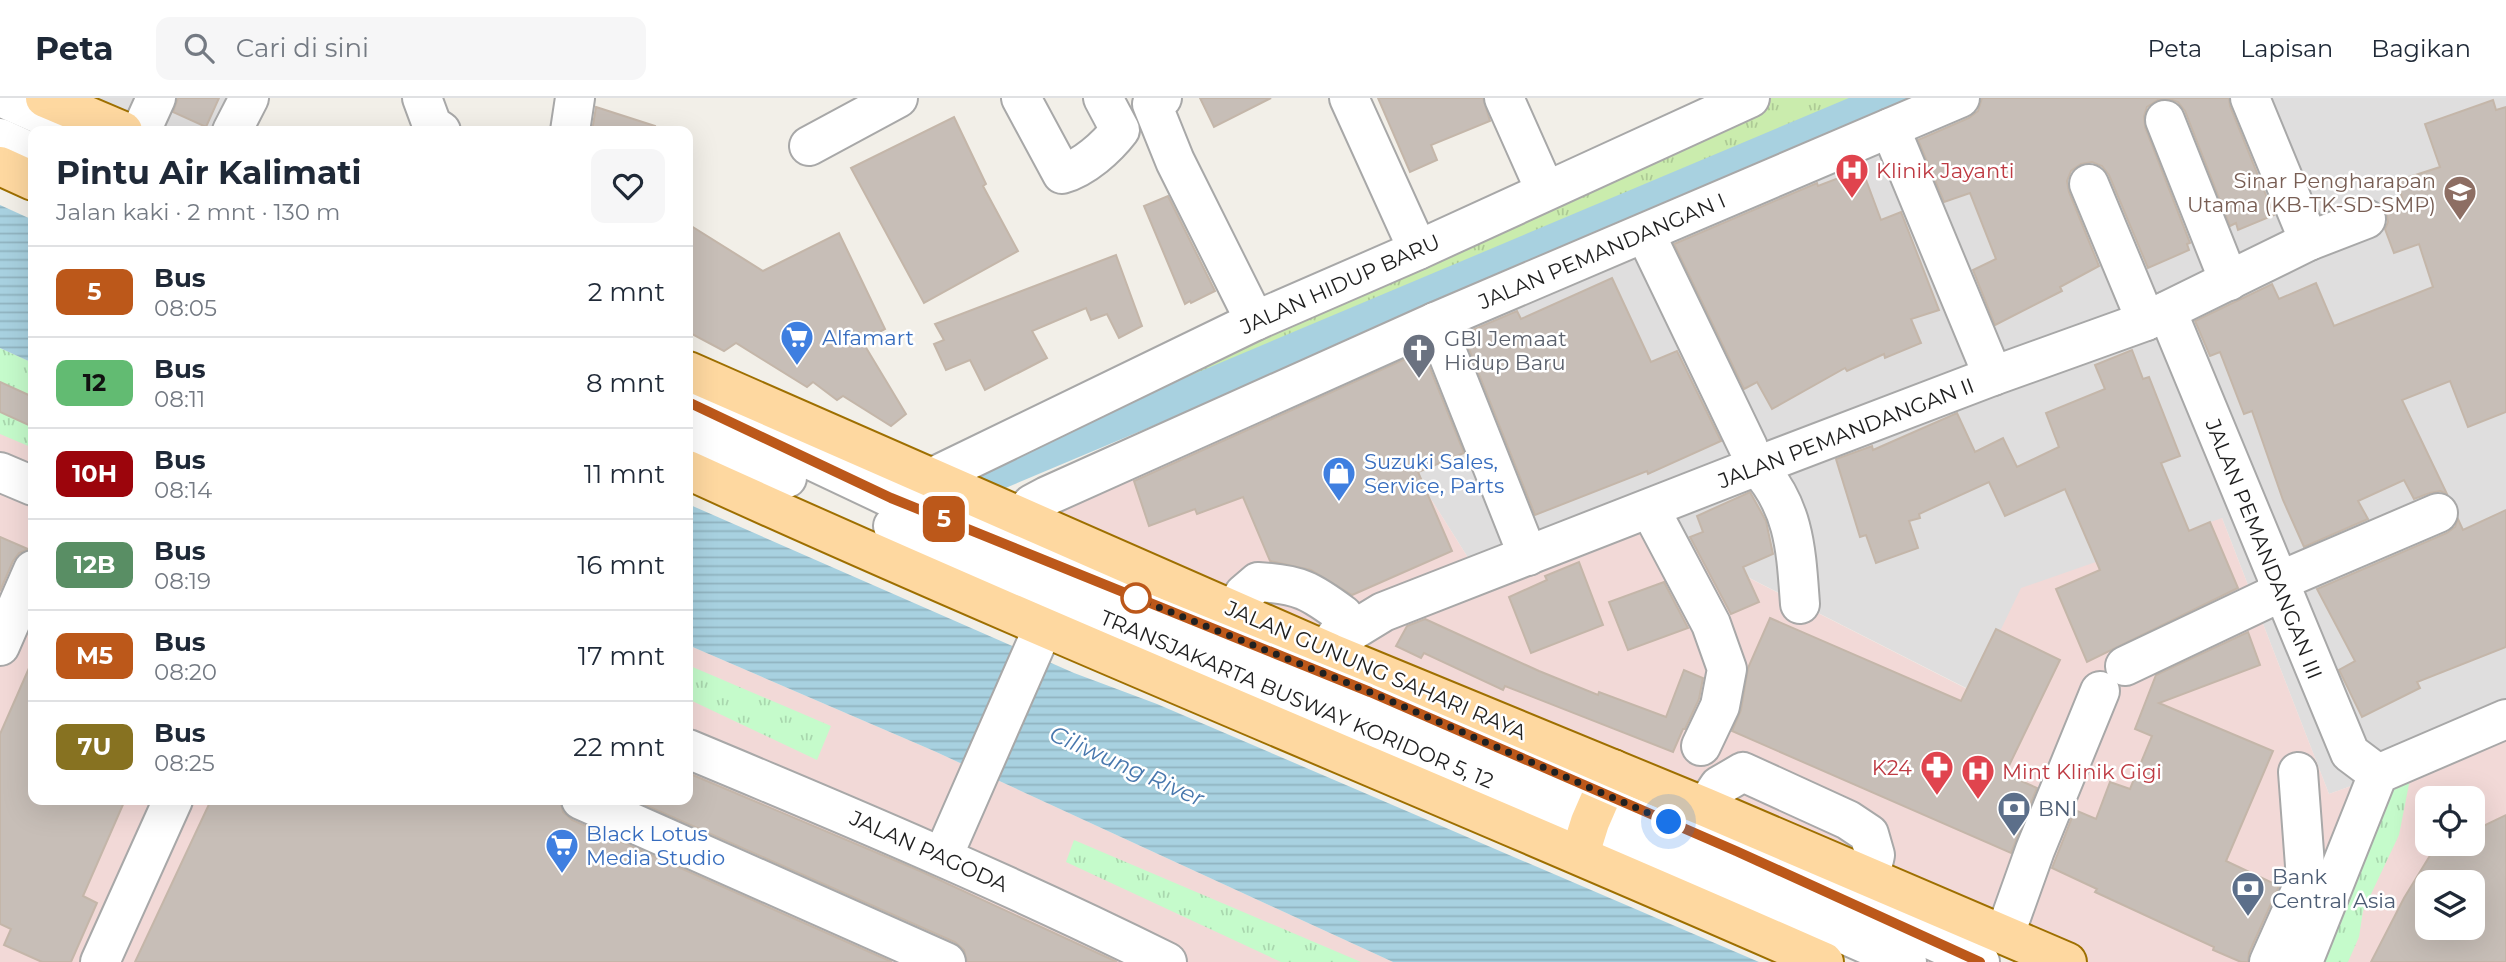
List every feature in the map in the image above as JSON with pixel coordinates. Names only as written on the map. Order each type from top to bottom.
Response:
[{"type":"main road","points":[[45,98],[111,126]]},
{"type":"main road","points":[[0,166],[28,178]]},
{"type":"main road","name":"JALAN GUNUNG SAHARI RAYA","points":[[693,373],[1328,651],[1596,809],[1824,962]]},
{"type":"main road","name":"JALAN GUNUNG SAHARI RAYA","points":[[693,472],[1038,641],[1596,809],[1705,807],[1870,877],[1993,948],[2067,962]]},
{"type":"street","points":[[2,98],[66,126]]},
{"type":"street","points":[[143,126],[156,98]]},
{"type":"street","points":[[235,126],[249,98]]},
{"type":"street","points":[[422,98],[434,126]]},
{"type":"street","points":[[571,126],[575,98]]},
{"type":"street","points":[[809,146],[898,98]]},
{"type":"street","points":[[1021,98],[1062,174],[1104,148],[1136,106],[1175,161],[1255,321]]},
{"type":"street","points":[[1349,98],[1418,250]]},
{"type":"street","points":[[1504,98],[1545,190]]},
{"type":"street","name":"JALAN PEMANDANGAN I","points":[[1021,517],[1032,505],[1047,496],[1435,322],[1960,98]]},
{"type":"street","points":[[2250,98],[2309,242]]},
{"type":"street","name":"JALAN HIDUP BARU","points":[[933,477],[1255,321],[1418,250],[1729,102]]},
{"type":"street","points":[[2165,120],[2229,281]]},
{"type":"street","points":[[1891,128],[1993,376]]},
{"type":"street","points":[[0,138],[28,151]]},
{"type":"street","name":"JALAN PEMANDANGAN III","points":[[2089,184],[2157,316],[2279,587],[2350,753],[2378,774]]},
{"type":"street","name":"JALAN PEMANDANGAN II","points":[[1328,651],[1347,634],[1383,612],[1650,509],[1752,456],[1993,376],[2157,316],[2309,242],[2366,219]]},
{"type":"street","points":[[1645,233],[1752,456],[1771,481],[1796,540],[1800,604]]},
{"type":"street","points":[[1435,322],[1528,556]]},
{"type":"street","name":"TRANSJAKARTA BUSWAY KORIDOR 5, 12","points":[[693,404],[891,498],[1370,692],[1596,809],[1907,962]]},
{"type":"street","name":"TRANSJAKARTA BUSWAY KORIDOR 5, 12","points":[[693,435],[1024,585],[1596,809],[1736,851],[1993,948]]},
{"type":"street","points":[[0,472],[28,484]]},
{"type":"street","points":[[1650,509],[1711,624],[1727,669],[1720,706],[1702,746]]},
{"type":"street","points":[[1993,948],[2113,679],[2279,587],[2438,513]]},
{"type":"street","points":[[0,646],[28,582]]},
{"type":"street","points":[[943,856],[1038,641]]},
{"type":"street","points":[[2302,962],[2378,774],[2506,719]]},
{"type":"street","name":"JALAN PAGODA","points":[[693,750],[943,856],[1086,921],[1167,962]]},
{"type":"street","points":[[2269,962],[2306,879],[2298,772]]},
{"type":"street","points":[[100,962],[171,805]]},
{"type":"street","points":[[592,805],[947,962]]},
{"type":"shaded area","points":[[43,98],[249,98],[234,126],[109,126]]},
{"type":"shaded area","points":[[1961,98],[2506,98],[2506,730],[2329,794],[2222,518],[1972,691],[1631,518],[1479,575],[1345,363]]},
{"type":"shaded area","points":[[0,348],[28,361],[28,805],[693,805],[693,647],[934,751],[1393,962],[0,962]]},
{"type":"shaded area","points":[[1345,363],[1479,575],[1631,518],[1971,691],[2021,588],[2222,518],[2329,794],[2506,730],[2506,962],[2060,962],[1032,504]]},
{"type":"green space","points":[[1750,98],[1889,98],[960,491],[933,477]]},
{"type":"green space","points":[[0,348],[28,361],[28,446],[0,434]]},
{"type":"green space","points":[[693,667],[831,726],[817,760],[693,701]]},
{"type":"green space","points":[[2411,774],[2399,835],[2363,911],[2359,937],[2348,962],[2290,962],[2367,780]]},
{"type":"green space","points":[[1074,840],[1361,962],[1281,962],[1066,862]]},
{"type":"water","points":[[0,205],[28,218],[28,361],[0,348]]},
{"type":"water","name":"Ciliwung River","points":[[693,506],[1074,673],[1157,704],[1759,962],[1393,962],[934,751],[693,647]]},
{"type":"building","points":[[178,98],[219,98],[206,126],[173,112]]},
{"type":"building","points":[[1200,98],[1271,98],[1214,127]]},
{"type":"building","points":[[1378,98],[1483,98],[1490,121],[1431,145],[1437,160],[1410,172]]},
{"type":"building","points":[[1982,98],[2229,98],[2274,215],[2238,230],[2236,223],[2230,226],[2185,111],[2178,102],[2158,100],[2147,107],[2145,127],[2190,243],[2187,244],[2189,250],[2148,268],[2109,175],[2102,166],[2092,162],[2081,164],[2071,171],[2067,181],[2099,266],[2060,287],[2062,291],[1995,325],[1973,270],[1996,259],[1970,193],[1944,202],[1918,140],[1969,118],[1978,111]]},
{"type":"building","points":[[2493,100],[2496,110],[2506,107],[2506,412],[2468,427],[2450,381],[2402,400],[2447,494],[2440,491],[2414,499],[2404,480],[2358,501],[2368,519],[2304,547],[2283,500],[2252,411],[2244,414],[2220,352],[2210,356],[2195,321],[2272,284],[2279,299],[2316,283],[2334,326],[2433,287],[2419,244],[2394,253],[2385,229],[2388,222],[2386,211],[2404,204],[2397,181],[2440,167],[2425,124]]},
{"type":"building","points":[[596,107],[655,126],[593,126]]},
{"type":"building","points":[[954,117],[986,184],[983,186],[1018,251],[924,303],[851,168]]},
{"type":"building","points":[[1862,169],[1881,220],[1901,212],[1939,310],[1911,319],[1921,343],[1885,358],[1884,354],[1847,371],[1845,368],[1772,409],[1757,382],[1744,389],[1674,244],[1817,183],[1818,186]]},
{"type":"building","points":[[1168,196],[1215,291],[1191,303],[1190,301],[1185,304],[1144,206]]},
{"type":"building","points":[[693,227],[763,271],[839,233],[885,329],[862,341],[906,414],[891,426],[843,396],[837,400],[813,382],[807,387],[736,343],[724,351],[693,335]]},
{"type":"building","points":[[1116,255],[1142,326],[1119,338],[1107,314],[1091,320],[1086,308],[1032,331],[1047,358],[985,390],[970,360],[946,370],[934,344],[944,340],[935,324]]},
{"type":"building","points":[[1612,278],[1651,362],[1677,351],[1721,441],[1648,474],[1647,471],[1535,515],[1463,334],[1517,311],[1521,319]]},
{"type":"building","points":[[2132,350],[2143,379],[2149,377],[2180,456],[2161,463],[2189,531],[2210,522],[2238,588],[2087,662],[2056,589],[2100,570],[2065,489],[2005,516],[1989,482],[1919,514],[1920,518],[1909,521],[1918,548],[1876,563],[1866,535],[1860,537],[1836,459],[1872,446],[1873,450],[1957,413],[1975,452],[2003,438],[2017,467],[2059,447],[2046,413],[2105,389],[2095,365]]},
{"type":"building","points":[[1423,351],[1464,453],[1418,472],[1452,551],[1352,595],[1311,570],[1270,561],[1243,497],[1197,514],[1195,509],[1149,526],[1134,481]]},
{"type":"building","points":[[0,382],[28,395],[28,425],[0,412]]},
{"type":"building","points":[[1750,492],[1766,521],[1773,554],[1743,567],[1759,602],[1731,614],[1690,537],[1703,532],[1697,516]]},
{"type":"building","points":[[2506,510],[2506,647],[2417,682],[2420,688],[2362,717],[2339,670],[2355,661],[2317,589],[2447,533],[2455,527],[2458,519],[2463,530]]},
{"type":"building","points":[[0,537],[28,549],[19,553],[13,561],[0,591]]},
{"type":"building","points":[[1579,562],[1603,625],[1531,653],[1509,597],[1547,580],[1545,576]]},
{"type":"building","points":[[1664,582],[1688,628],[1628,650],[1609,602]]},
{"type":"building","points":[[1770,618],[1961,701],[1996,629],[2060,660],[2005,774],[2037,788],[2011,853],[1732,731],[1741,710],[1748,668]]},
{"type":"building","points":[[1425,619],[1598,695],[1599,692],[1666,717],[1684,670],[1703,678],[1699,699],[1673,752],[1505,686],[1503,690],[1424,653],[1421,658],[1396,646],[1407,626]]},
{"type":"building","points":[[2248,632],[2260,665],[2159,703],[2273,751],[2226,861],[2279,886],[2249,953],[2248,962],[2241,962],[2095,892],[2097,889],[2052,868],[2075,810],[2096,819],[2110,782],[2130,789],[2152,736],[2135,729],[2156,675]]},
{"type":"building","points":[[28,670],[28,805],[123,805],[83,896],[97,903],[71,962],[42,962],[4,945],[11,929],[0,924],[0,734]]},
{"type":"building","points":[[693,775],[920,871],[1117,962],[967,962],[964,950],[955,942],[645,805],[693,805]]},
{"type":"building","name":"Black Lotus Media Studio","points":[[209,805],[561,805],[563,812],[572,820],[892,962],[135,962]]},
{"type":"building","points":[[2506,815],[2506,962],[2371,962],[2415,880],[2415,940],[2485,940],[2485,870],[2421,870],[2430,856],[2485,856],[2485,825]]},
{"type":"waterway","points":[[981,481],[1890,98]]},
{"type":"bus line","name":"5","points":[[693,404],[891,498],[1370,692],[1736,851],[1980,962]]},
{"type":"place","name":"Klinik Jayanti","points":[[1852,200]]},
{"type":"place","name":"Sinar Pengharapan Utama (KB-TK-SD-SMP)","points":[[2460,222]]},
{"type":"place","name":"Alfamart","points":[[797,367]]},
{"type":"place","name":"GBI Jemaat Hidup Baru","points":[[1419,380]]},
{"type":"place","name":"Suzuki Sales, Service, Parts","points":[[1339,503]]},
{"type":"place","name":"K24","points":[[1937,797]]},
{"type":"place","name":"Mint Klinik Gigi","points":[[1978,801]]},
{"type":"place","name":"BNI","points":[[2014,838]]},
{"type":"place","name":"Black Lotus Media Studio","points":[[562,875]]},
{"type":"place","name":"Bank Central Asia","points":[[2248,918]]},
{"type":"route","points":[[1136,598],[1370,692],[1669,822]]}]
